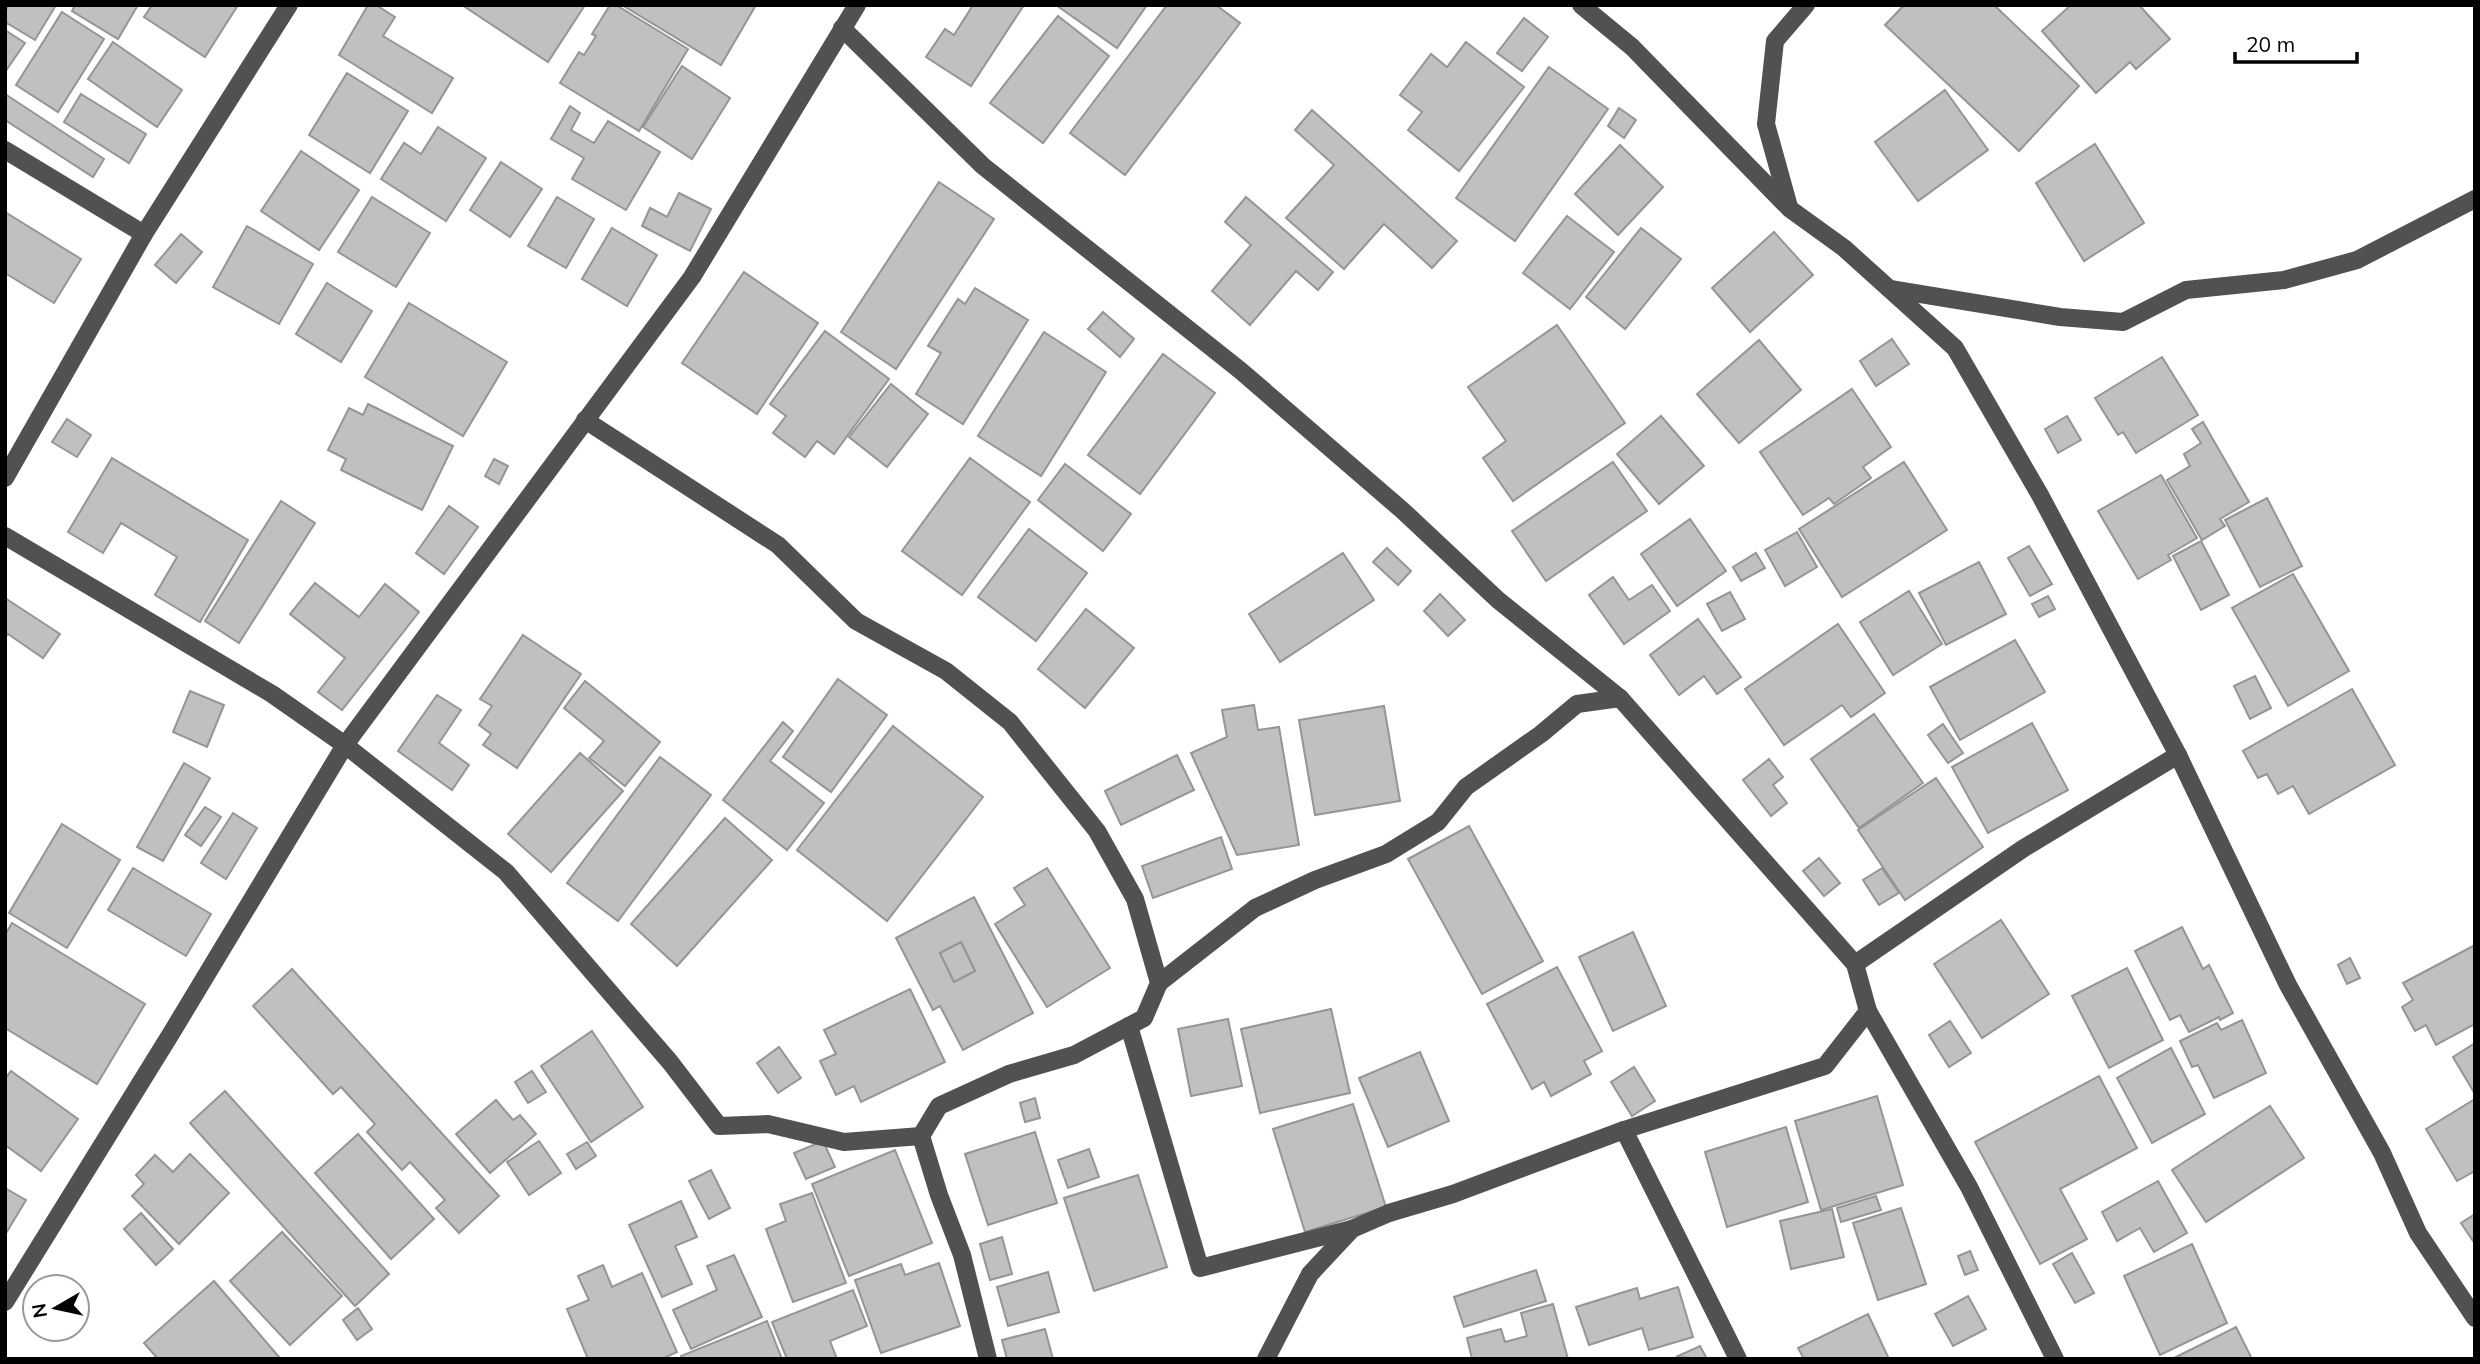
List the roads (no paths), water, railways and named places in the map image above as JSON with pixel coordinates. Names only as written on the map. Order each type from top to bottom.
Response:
[{"type":"street","points":[[5,478],[144,234],[289,5]]},
{"type":"street","points":[[5,1302],[345,745],[692,277],[857,5]]},
{"type":"street","points":[[1581,5],[1632,47],[1790,209],[1844,248],[1955,348],[2040,495],[2178,755],[2288,985],[2382,1153],[2418,1233],[2475,1318]]},
{"type":"street","points":[[1790,209],[1766,124],[1775,41],[1806,5]]},
{"type":"street","points":[[842,28],[983,166],[1241,371],[1402,510],[1498,600],[1620,698],[1854,964],[1868,1011],[1969,1187],[2055,1359]]},
{"type":"street","points":[[5,150],[144,234]]},
{"type":"street","points":[[1890,289],[2060,317],[2123,322],[2186,290],[2284,280],[2357,260],[2475,199]]},
{"type":"street","points":[[584,421],[778,545],[856,621],[946,671],[1010,722],[1097,831],[1135,899],[1159,983]]},
{"type":"street","points":[[5,536],[272,694],[345,745],[506,872],[670,1062],[719,1126],[768,1124],[844,1142],[921,1136]]},
{"type":"street","points":[[988,1359],[962,1255],[939,1195],[921,1136],[939,1106],[1009,1074],[1074,1055],[1144,1018],[1159,983],[1255,908],[1315,880],[1386,854],[1438,822],[1466,786],[1541,734],[1577,705],[1620,698]]},
{"type":"street","points":[[1854,964],[2024,848],[2178,755]]},
{"type":"street","points":[[1129,1026],[1200,1268],[1352,1229],[1389,1213],[1452,1194],[1624,1130],[1825,1066],[1868,1011]]},
{"type":"street","points":[[1624,1130],[1738,1359]]},
{"type":"street","points":[[1266,1359],[1310,1274],[1352,1229]]}]
